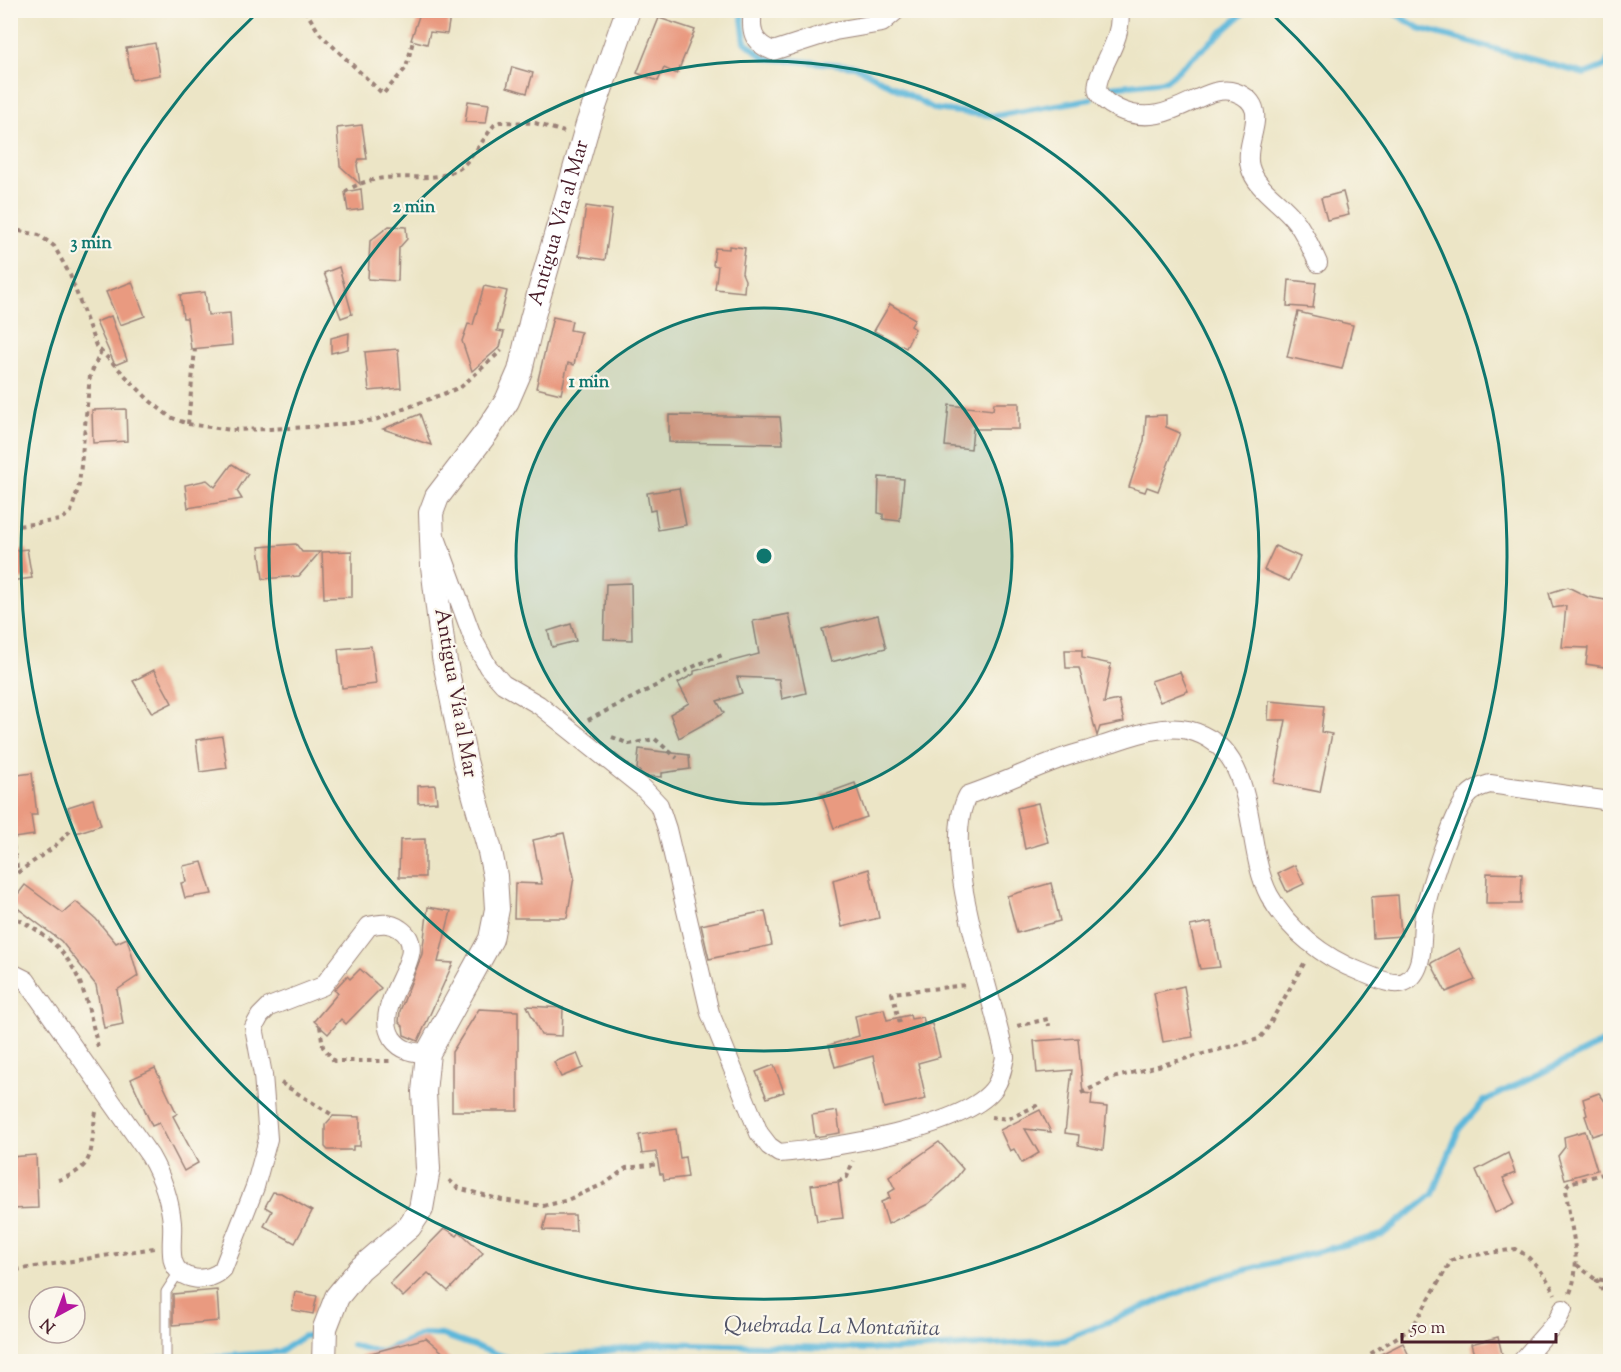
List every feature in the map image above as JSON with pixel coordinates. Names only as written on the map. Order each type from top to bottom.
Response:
[{"type":"main road","name":"Antigua Vía al Mar","points":[[324,1362],[325,1328],[338,1297],[360,1269],[409,1227],[421,1209],[428,1164],[424,1092],[419,1053],[491,939],[497,909],[495,876],[489,847],[465,761],[444,657],[430,523],[437,497],[486,433],[507,401],[520,370],[535,308],[584,142],[628,10]]},
{"type":"street","points":[[753,10],[751,27],[756,40],[773,51],[836,31],[882,23],[897,10]]},
{"type":"street","points":[[1119,10],[1120,29],[1117,42],[1098,78],[1097,89],[1101,97],[1124,112],[1148,116],[1178,109],[1221,90],[1232,90],[1249,100],[1256,117],[1248,156],[1250,168],[1265,189],[1296,220],[1318,263]]},
{"type":"street","points":[[430,523],[474,641],[488,667],[503,684],[539,705],[643,788],[659,805],[667,829],[710,1013],[759,1133],[769,1146],[779,1153],[914,1130],[950,1119],[971,1108],[988,1095],[1002,1074],[1005,1057],[1000,1030],[960,871],[959,823],[968,795],[1059,759],[1128,737],[1168,728],[1187,730],[1205,736],[1229,757],[1239,776],[1268,893],[1280,912],[1314,946],[1351,968],[1393,983],[1403,982],[1412,975],[1418,964],[1423,918],[1432,882],[1456,813],[1468,795],[1490,784],[1611,801]]},
{"type":"street","points":[[10,972],[26,980],[150,1156],[161,1177],[172,1224],[173,1261],[179,1272],[189,1278],[216,1277],[223,1269],[255,1187],[266,1147],[263,1075],[254,1027],[269,1007],[323,986],[369,927],[380,923],[399,928],[410,940],[410,960],[393,991],[386,1021],[387,1030],[395,1042],[419,1053]]},
{"type":"street","points":[[1521,1362],[1557,1321],[1563,1309]]},
{"type":"lane","points":[[166,1362],[166,1292],[179,1272]]},
{"type":"path","points":[[304,10],[320,34],[382,94],[406,68],[413,40]]},
{"type":"path","points":[[345,192],[358,183],[392,176],[428,177],[459,170],[495,124],[500,122],[535,123],[584,142]]},
{"type":"path","points":[[10,230],[39,235],[54,246],[70,275],[96,346],[150,401],[170,417],[188,424],[231,430],[327,426],[375,420],[461,387],[507,346]]},
{"type":"path","points":[[188,424],[195,349]]},
{"type":"path","points":[[10,528],[61,520],[71,512],[79,485],[90,376],[101,351]]},
{"type":"path","points":[[593,728],[583,723],[699,664],[725,654]]},
{"type":"path","points":[[603,734],[629,744],[655,739],[677,758]]},
{"type":"path","points":[[10,878],[54,847],[74,827]]},
{"type":"path","points":[[10,828],[18,873]]},
{"type":"path","points":[[10,915],[47,938],[69,959],[85,994],[100,1055]]},
{"type":"path","points":[[1081,1093],[1113,1078],[1259,1039],[1314,946]]},
{"type":"path","points":[[900,1023],[892,993],[919,992],[951,985],[988,987]]},
{"type":"path","points":[[1000,1030],[1048,1019],[1049,1026]]},
{"type":"path","points":[[320,1026],[323,1047],[334,1061],[395,1061],[419,1053]]},
{"type":"path","points":[[263,1075],[320,1105],[334,1116]]},
{"type":"path","points":[[58,1180],[76,1174],[90,1154],[101,1086]]},
{"type":"path","points":[[995,1117],[1008,1119],[1036,1106],[1038,1110]]},
{"type":"path","points":[[428,1164],[458,1188],[502,1200],[543,1206],[565,1201],[606,1184],[626,1168],[658,1164]]},
{"type":"path","points":[[1563,1309],[1575,1281],[1577,1264],[1566,1187],[1569,1183],[1611,1172]]},
{"type":"path","points":[[16,1270],[172,1245]]},
{"type":"path","points":[[1368,1362],[1370,1354],[1412,1328],[1451,1261],[1456,1258],[1516,1249],[1528,1257],[1547,1279],[1563,1309]]},
{"type":"path","points":[[1577,1264],[1595,1279],[1611,1305]]},
{"type":"path","points":[[1595,1279],[1611,1281]]},
{"type":"building","points":[[421,10],[451,10],[447,34],[430,32],[427,44],[411,40]]},
{"type":"building","points":[[659,18],[695,30],[677,74],[664,68],[658,81],[637,73]]},
{"type":"building","points":[[155,43],[160,75],[132,80],[126,48]]},
{"type":"building","points":[[512,67],[533,73],[527,93],[507,87]]},
{"type":"building","points":[[468,101],[489,104],[486,123],[465,122]]},
{"type":"building","points":[[362,125],[367,159],[359,159],[357,165],[360,184],[340,166],[337,128]]},
{"type":"building","points":[[361,189],[363,209],[348,211],[345,192]]},
{"type":"building","points":[[1343,192],[1349,215],[1327,220],[1321,198]]},
{"type":"building","points":[[586,206],[612,210],[605,260],[579,256]]},
{"type":"building","points":[[389,226],[406,227],[407,239],[399,248],[398,281],[368,279],[370,241]]},
{"type":"building","points":[[729,246],[745,248],[742,273],[745,280],[744,292],[715,289],[718,266],[713,265],[715,248],[729,249]]},
{"type":"building","points":[[339,267],[352,314],[341,318],[324,273]]},
{"type":"building","points":[[1289,280],[1316,283],[1313,308],[1287,306]]},
{"type":"building","points":[[132,282],[145,316],[120,325],[106,292]]},
{"type":"building","points":[[484,286],[507,291],[497,331],[504,332],[500,347],[472,371],[462,341],[468,324],[473,325]]},
{"type":"building","points":[[205,292],[208,315],[230,313],[232,345],[191,349],[187,318],[183,318],[180,295]]},
{"type":"building","points":[[890,304],[915,319],[911,326],[915,329],[906,348],[874,331]]},
{"type":"building","points":[[1298,312],[1353,325],[1342,369],[1287,357]]},
{"type":"building","points":[[111,316],[127,360],[115,365],[96,322]]},
{"type":"building","points":[[553,317],[572,321],[570,330],[581,332],[574,365],[568,363],[561,394],[536,388]]},
{"type":"building","points":[[349,333],[348,349],[331,353],[331,338]]},
{"type":"building","points":[[398,349],[401,388],[369,391],[365,352]]},
{"type":"building","points":[[994,403],[1019,403],[1019,429],[973,429],[971,449],[945,446],[949,405],[993,410]]},
{"type":"building","points":[[126,409],[127,441],[93,443],[92,410]]},
{"type":"building","points":[[420,414],[431,445],[383,429]]},
{"type":"building","points":[[669,415],[780,417],[783,444],[669,442]]},
{"type":"building","points":[[1166,415],[1166,427],[1180,433],[1158,491],[1147,487],[1145,492],[1129,487],[1144,441],[1146,416]]},
{"type":"building","points":[[232,464],[248,474],[237,491],[242,499],[188,508],[185,485],[207,480],[215,487]]},
{"type":"building","points":[[879,477],[904,479],[900,521],[883,519],[883,514],[878,513]]},
{"type":"building","points":[[679,488],[686,525],[658,530],[655,510],[650,511],[647,493]]},
{"type":"building","points":[[296,544],[302,552],[320,552],[299,576],[263,579],[259,547]]},
{"type":"building","points":[[1275,546],[1300,557],[1289,581],[1264,570]]},
{"type":"building","points":[[27,549],[32,578],[10,581],[10,551]]},
{"type":"building","points":[[352,551],[352,597],[324,598],[322,552]]},
{"type":"building","points":[[631,583],[632,640],[604,639],[606,584]]},
{"type":"building","points":[[1568,587],[1588,597],[1611,601],[1611,668],[1586,664],[1588,648],[1562,647],[1566,606],[1553,608],[1549,593]]},
{"type":"building","points":[[789,614],[806,693],[782,699],[779,679],[737,677],[742,693],[717,701],[724,713],[679,738],[670,714],[689,703],[678,683],[694,674],[694,671],[759,654],[753,621]]},
{"type":"building","points":[[878,615],[886,648],[831,662],[822,629]]},
{"type":"building","points":[[571,624],[576,641],[552,647],[548,631]]},
{"type":"building","points":[[371,646],[376,684],[342,688],[338,649]]},
{"type":"building","points":[[1065,650],[1082,650],[1082,658],[1111,664],[1104,703],[1119,700],[1124,722],[1100,727],[1097,736],[1079,668],[1066,668]]},
{"type":"building","points":[[154,670],[172,703],[152,713],[133,681]]},
{"type":"building","points":[[1180,672],[1188,691],[1160,702],[1151,681]]},
{"type":"building","points":[[1269,701],[1324,706],[1321,732],[1332,734],[1320,792],[1274,783],[1286,720],[1268,720]]},
{"type":"building","points":[[222,736],[227,768],[200,772],[196,740]]},
{"type":"building","points":[[639,749],[689,755],[690,769],[662,773],[662,777],[645,776],[637,769]]},
{"type":"building","points":[[32,773],[37,815],[31,815],[34,835],[14,838],[10,819],[10,776]]},
{"type":"building","points":[[855,783],[867,817],[834,828],[822,795]]},
{"type":"building","points":[[435,785],[437,802],[418,803],[418,786]]},
{"type":"building","points":[[93,799],[101,825],[76,833],[68,807]]},
{"type":"building","points":[[1038,803],[1048,842],[1025,849],[1017,808]]},
{"type":"building","points":[[564,833],[574,877],[567,918],[514,918],[515,883],[542,884],[533,840]]},
{"type":"building","points":[[425,839],[425,877],[399,877],[400,840]]},
{"type":"building","points":[[202,862],[212,894],[185,898],[181,883],[186,882],[183,866]]},
{"type":"building","points":[[1295,865],[1304,884],[1287,892],[1278,873]]},
{"type":"building","points":[[869,869],[879,918],[842,927],[833,880]]},
{"type":"building","points":[[1487,873],[1522,874],[1521,904],[1486,904]]},
{"type":"building","points":[[1051,883],[1060,921],[1017,933],[1007,896]]},
{"type":"building","points":[[25,885],[63,913],[76,902],[96,919],[116,943],[127,938],[138,976],[117,990],[123,1024],[104,1028],[96,985],[61,941],[11,903]]},
{"type":"building","points":[[1398,895],[1401,936],[1373,938],[1371,897]]},
{"type":"building","points":[[428,907],[451,911],[438,962],[453,963],[418,1041],[404,1035],[403,1026],[399,1022],[400,1011],[422,954]]},
{"type":"building","points":[[765,911],[772,945],[709,959],[701,925]]},
{"type":"building","points":[[1211,922],[1220,967],[1200,969],[1190,926]]},
{"type":"building","points":[[1459,948],[1475,980],[1446,992],[1431,963]]},
{"type":"building","points":[[360,969],[381,988],[346,1024],[341,1019],[328,1034],[314,1021],[338,993],[334,990],[347,976],[350,979]]},
{"type":"building","points":[[1184,986],[1193,1037],[1163,1042],[1154,993]]},
{"type":"building","points":[[527,1006],[563,1008],[562,1036],[541,1035]]},
{"type":"building","points":[[479,1009],[518,1011],[518,1111],[452,1111],[452,1052]]},
{"type":"building","points":[[884,1009],[887,1020],[910,1015],[911,1019],[923,1017],[925,1025],[932,1024],[940,1057],[918,1063],[926,1099],[884,1108],[873,1056],[835,1067],[829,1045],[859,1036],[855,1016]]},
{"type":"building","points":[[1078,1038],[1083,1093],[1092,1094],[1091,1105],[1107,1107],[1103,1150],[1078,1145],[1079,1135],[1065,1133],[1072,1070],[1037,1073],[1034,1041]]},
{"type":"building","points":[[577,1053],[583,1068],[561,1077],[554,1062]]},
{"type":"building","points":[[774,1065],[784,1092],[767,1098],[756,1072]]},
{"type":"building","points":[[155,1068],[177,1114],[173,1116],[198,1163],[184,1171],[159,1123],[152,1126],[131,1079]]},
{"type":"building","points":[[1599,1093],[1611,1110],[1611,1130],[1592,1136],[1585,1116],[1587,1115],[1583,1099]]},
{"type":"building","points":[[1040,1110],[1051,1132],[1025,1129],[1039,1153],[1022,1163],[1014,1149],[1010,1151],[1000,1130]]},
{"type":"building","points":[[837,1111],[840,1133],[815,1137],[812,1115]]},
{"type":"building","points":[[333,1116],[360,1117],[360,1146],[353,1146],[353,1150],[328,1150],[325,1147],[325,1125]]},
{"type":"building","points":[[676,1129],[680,1158],[685,1157],[688,1177],[664,1180],[663,1174],[660,1174],[656,1152],[642,1154],[639,1135]]},
{"type":"building","points":[[1585,1131],[1597,1170],[1565,1179],[1558,1156],[1565,1147],[1564,1137]]},
{"type":"building","points":[[939,1142],[963,1169],[953,1182],[928,1204],[888,1224],[881,1202],[890,1198],[888,1193],[895,1189],[889,1177]]},
{"type":"building","points":[[1508,1153],[1515,1173],[1503,1178],[1515,1203],[1495,1213],[1476,1170]]},
{"type":"building","points":[[36,1155],[38,1208],[10,1209],[10,1157]]},
{"type":"building","points":[[838,1182],[843,1218],[817,1221],[811,1185]]},
{"type":"building","points":[[273,1192],[281,1193],[312,1211],[295,1243],[264,1226],[272,1211],[265,1207]]},
{"type":"building","points":[[547,1215],[575,1215],[576,1231],[543,1230]]},
{"type":"building","points":[[445,1228],[457,1236],[460,1232],[483,1253],[448,1291],[428,1273],[403,1297],[390,1284]]},
{"type":"building","points":[[217,1290],[219,1321],[173,1325],[173,1294]]},
{"type":"building","points":[[295,1292],[317,1296],[313,1314],[292,1310]]},
{"type":"building","points":[[1498,1337],[1504,1362],[1476,1362],[1471,1344]]},
{"type":"building","points":[[426,1338],[454,1362],[361,1362],[360,1356]]},
{"type":"building","points":[[1403,1343],[1412,1362],[1365,1362]]},
{"type":"waterway","points":[[741,10],[745,42],[765,58],[855,66],[934,109],[995,116],[1091,99]]},
{"type":"waterway","points":[[1102,92],[1111,87],[1166,81],[1247,10]]},
{"type":"waterway","points":[[1389,10],[1419,28],[1585,74],[1605,66],[1610,56]]},
{"type":"waterway","name":"Quebrada La Montañita","points":[[528,1362],[662,1343],[894,1350],[1064,1340],[1215,1278],[1382,1235],[1433,1194],[1459,1129],[1484,1101],[1610,1039]]},
{"type":"waterway","name":"Quebrada La Montañita","points":[[352,1345],[381,1352],[423,1334],[442,1335],[520,1362]]},
{"type":"waterway","name":"Quebrada La Montañita","points":[[163,1361],[279,1352],[304,1336],[318,1336]]}]
